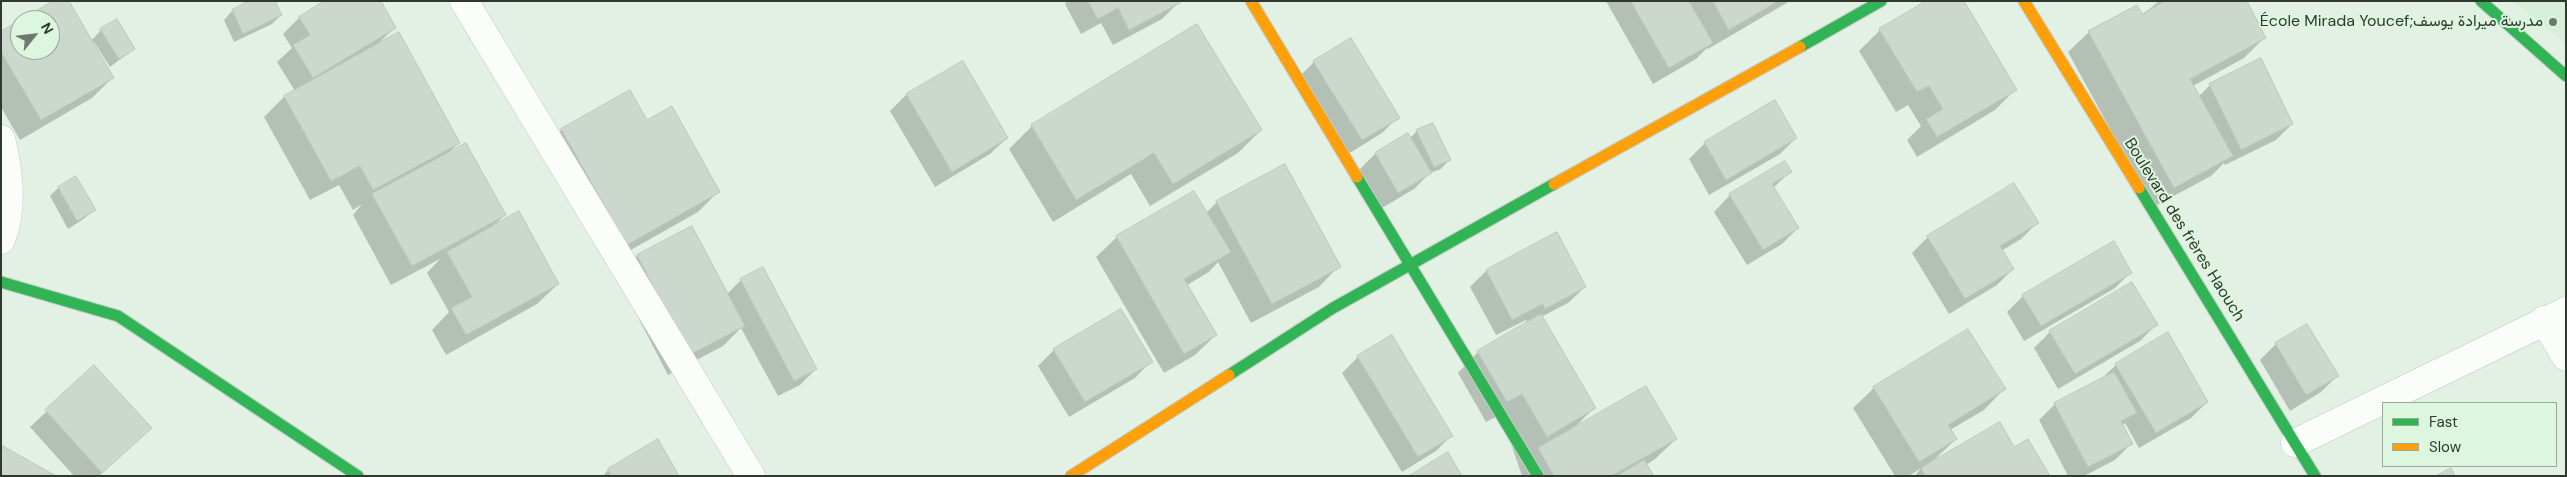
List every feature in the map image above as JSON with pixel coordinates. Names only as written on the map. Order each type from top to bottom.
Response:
[{"type":"main road","points":[[1251,1],[1538,476]]},
{"type":"main road","points":[[1071,476],[1333,308],[1881,1]]},
{"type":"main road","name":"Boulevard des frères Haouch","points":[[2024,1],[2315,476]]},
{"type":"main road","points":[[2481,1],[2566,76]]},
{"type":"main road","points":[[1,282],[118,316],[358,476]]},
{"type":"street","points":[[464,1],[751,476]]},
{"type":"street","points":[[1,139],[9,173],[5,230],[1,240]]},
{"type":"street","points":[[2295,443],[2555,315],[2566,357]]},
{"type":"shaded area","name":"École Mirada Youcef;مدرسة ميرادة يوسف","points":[[2513,1],[2566,1],[2566,44]]},
{"type":"building","points":[[53,1],[69,1],[114,78],[41,120],[1,52],[1,31],[10,26],[10,60],[60,60],[60,10],[38,10]]},
{"type":"building","points":[[249,1],[275,1],[282,15],[243,34],[232,10]]},
{"type":"building","points":[[324,1],[381,1],[396,28],[313,78],[293,45],[310,35],[299,17]]},
{"type":"building","points":[[1088,1],[1179,1],[1180,3],[1129,30],[1118,8],[1098,19]]},
{"type":"building","points":[[1631,1],[1689,1],[1713,43],[1669,68]]},
{"type":"building","points":[[1713,1],[1778,1],[1729,30]]},
{"type":"building","points":[[1926,1],[1964,1],[2017,90],[1937,137],[1926,119],[1943,109],[1929,86],[1917,92],[1879,29]]},
{"type":"building","points":[[2165,1],[2247,1],[2266,38],[2190,79],[2233,156],[2174,188],[2088,31],[2137,5],[2142,14]]},
{"type":"building","points":[[117,19],[135,49],[119,59],[100,29]]},
{"type":"building","points":[[1197,24],[1262,130],[1173,184],[1154,153],[1076,200],[1031,125]]},
{"type":"building","points":[[399,32],[460,143],[373,190],[360,166],[331,181],[284,96]]},
{"type":"building","points":[[1351,38],[1400,118],[1362,140],[1313,61]]},
{"type":"building","points":[[2261,58],[2293,124],[2241,150],[2209,84]]},
{"type":"building","points":[[963,61],[1008,138],[952,172],[906,94]]},
{"type":"building","points":[[630,90],[647,120],[672,106],[720,192],[627,245],[561,129]]},
{"type":"building","points":[[1775,100],[1797,138],[1726,180],[1704,142]]},
{"type":"building","points":[[1433,123],[1451,160],[1434,167],[1416,130]]},
{"type":"building","points":[[1408,133],[1432,173],[1398,193],[1375,153]]},
{"type":"building","points":[[466,143],[506,215],[412,266],[372,194]]},
{"type":"building","points":[[1785,161],[1792,172],[1772,184],[1799,228],[1763,250],[1729,194]]},
{"type":"building","points":[[1285,164],[1341,267],[1272,304],[1216,201]]},
{"type":"building","points":[[76,176],[96,210],[77,221],[58,187]]},
{"type":"building","points":[[2014,183],[2039,223],[2000,246],[2014,269],[1965,299],[1927,236]]},
{"type":"building","points":[[1194,191],[1231,252],[1184,279],[1217,335],[1184,354],[1116,236]]},
{"type":"building","points":[[519,211],[559,284],[466,335],[451,308],[472,297],[447,252]]},
{"type":"building","points":[[692,226],[745,326],[689,355],[637,255]]},
{"type":"building","points":[[1557,232],[1586,287],[1545,309],[1543,304],[1512,320],[1486,270]]},
{"type":"building","points":[[2114,241],[2132,273],[2041,326],[2022,295]]},
{"type":"building","points":[[763,267],[817,369],[794,381],[740,279]]},
{"type":"building","points":[[2132,282],[2158,325],[2075,374],[2049,331]]},
{"type":"building","points":[[1121,309],[1153,362],[1085,402],[1053,349]]},
{"type":"building","points":[[1541,314],[1596,408],[1547,437],[1522,394],[1507,402],[1477,351]]},
{"type":"building","points":[[2307,324],[2339,376],[2306,395],[2275,343]]},
{"type":"building","points":[[1968,329],[2006,389],[1948,425],[1957,439],[1919,462],[1873,387]]},
{"type":"building","points":[[2168,332],[2208,402],[2156,433],[2115,364]]},
{"type":"building","points":[[1392,335],[1453,436],[1418,457],[1357,356]]},
{"type":"building","points":[[94,365],[152,428],[102,473],[45,410]]},
{"type":"building","points":[[2114,372],[2137,413],[2121,421],[2133,444],[2088,467],[2054,403]]},
{"type":"building","points":[[1646,386],[1677,439],[1611,476],[1554,476],[1538,448]]},
{"type":"building","points":[[2000,422],[2014,447],[2028,439],[2050,476],[1925,476],[1921,468]]},
{"type":"building","points":[[658,439],[679,476],[611,476],[608,469]]},
{"type":"building","points":[[1,445],[56,476],[1,476]]},
{"type":"building","points":[[1448,452],[1462,476],[1409,476]]},
{"type":"building","points":[[1644,460],[1654,476],[1617,476]]},
{"type":"building","points":[[2451,468],[2455,476],[2436,476]]},
{"type":"traffic: fast","points":[[1800,47],[1881,1]]},
{"type":"traffic: fast","points":[[2481,1],[2566,76]]},
{"type":"traffic: fast","points":[[1357,177],[1538,476]]},
{"type":"traffic: fast","points":[[1229,375],[1333,308],[1554,184]]},
{"type":"traffic: fast","points":[[2139,188],[2315,476]]},
{"type":"traffic: fast","points":[[1,282],[118,316],[358,476]]},
{"type":"traffic: slow","points":[[1251,1],[1357,177]]},
{"type":"traffic: slow","points":[[2024,1],[2139,188]]},
{"type":"traffic: slow","points":[[1554,184],[1800,47]]},
{"type":"traffic: slow","points":[[1071,476],[1229,375]]},
{"type":"place","name":"École Mirada Youcef;مدرسة ميرادة يوسف","points":[[2553,22]]}]
